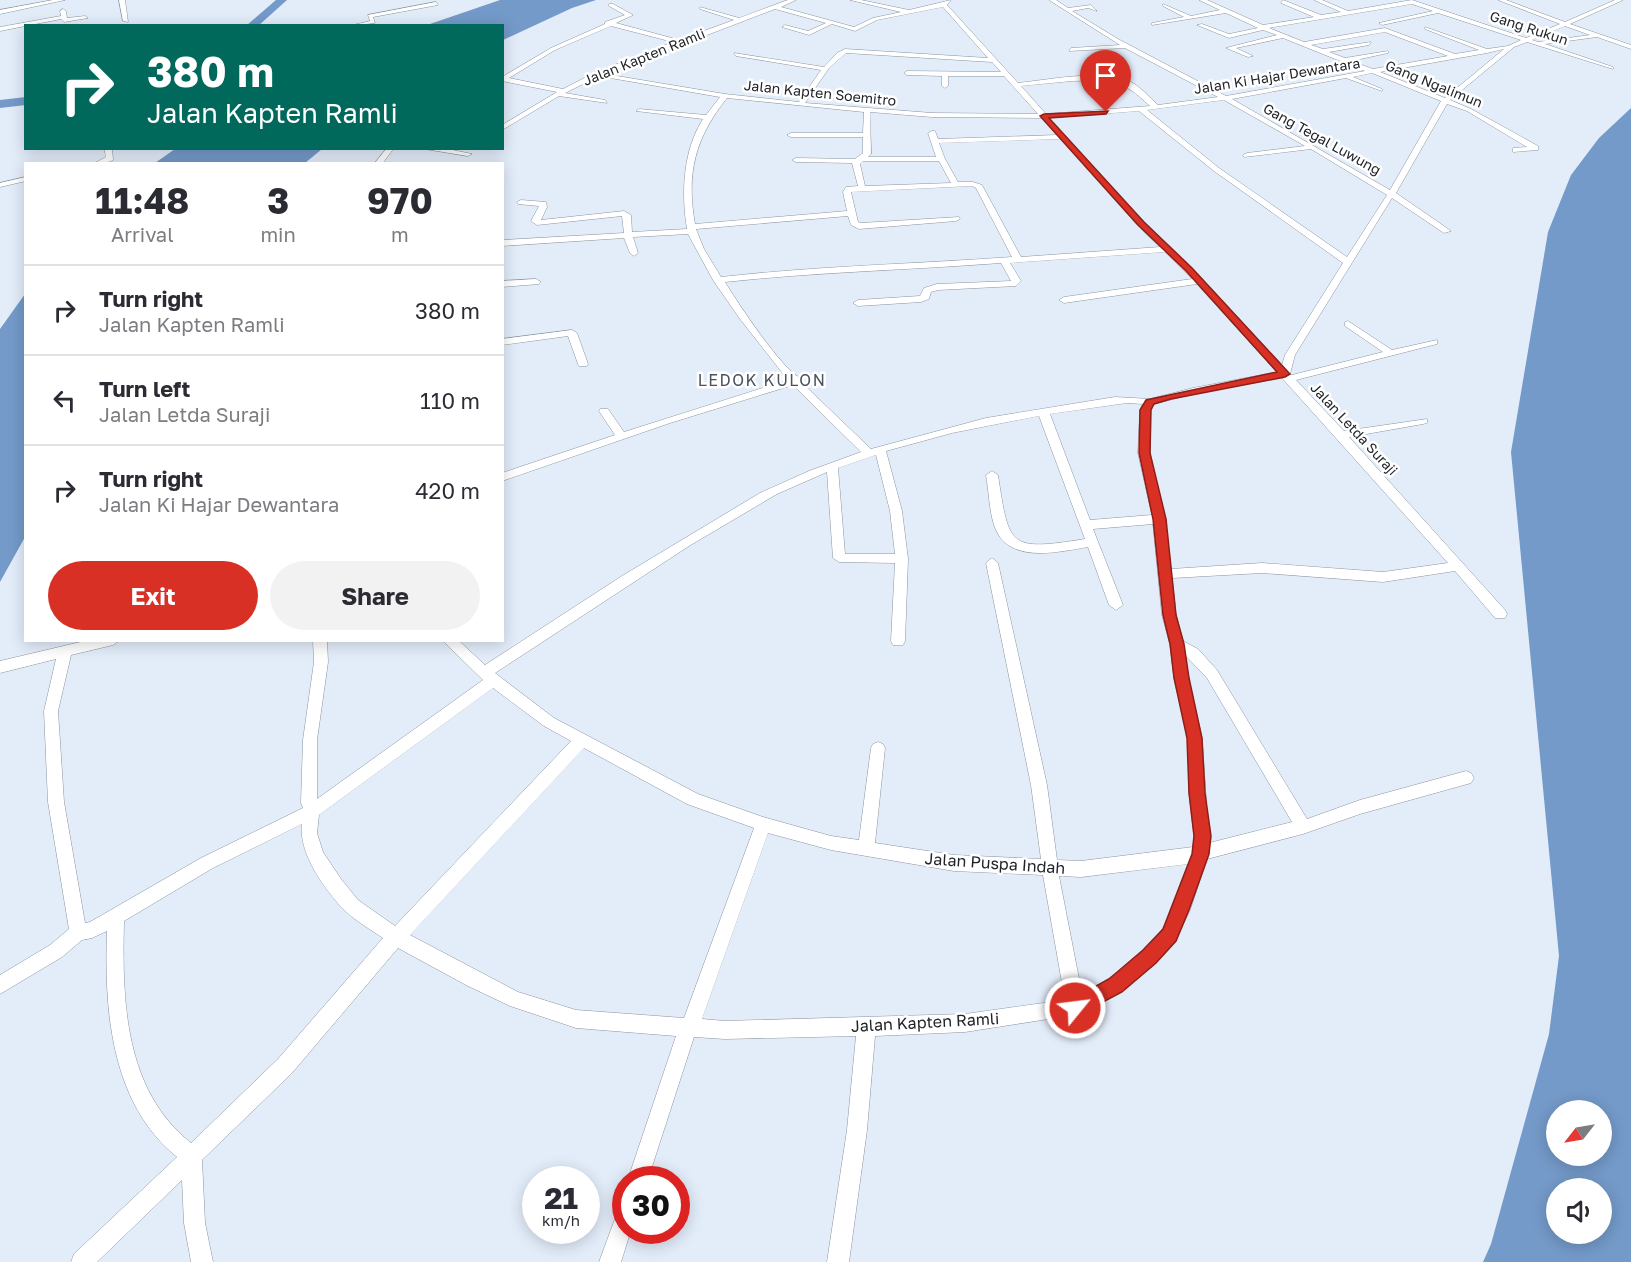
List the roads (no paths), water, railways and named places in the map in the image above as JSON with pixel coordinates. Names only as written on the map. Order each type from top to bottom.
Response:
[{"type":"street","points":[[0,12],[63,0],[62,21]]},
{"type":"street","points":[[122,0],[126,21]]},
{"type":"street","points":[[853,0],[909,12]]},
{"type":"street","name":"Gang Tegal Luwung","points":[[1052,0],[1125,46],[1226,98],[1392,192],[1447,231]]},
{"type":"street","points":[[1204,1],[1216,0]]},
{"type":"street","points":[[1317,0],[1350,14]]},
{"type":"street","points":[[1501,0],[1631,47]]},
{"type":"street","points":[[1287,376],[1290,355],[1392,192],[1445,101],[1512,46],[1620,0]]},
{"type":"street","name":"Jalan Kapten Ramli","points":[[504,127],[596,74],[740,20],[778,3],[790,1]]},
{"type":"street","name":"Gang Ngalimun","points":[[1204,1],[1283,36],[1487,118],[1535,148],[1516,150]]},
{"type":"street","points":[[1200,25],[1229,36],[1263,27],[1350,14],[1409,1]]},
{"type":"street","name":"Gang Rukun","points":[[1409,1],[1611,68]]},
{"type":"street","points":[[1283,2],[1322,18]]},
{"type":"street","points":[[778,3],[830,24],[853,29]]},
{"type":"street","points":[[362,24],[373,22],[369,16],[372,15],[436,4]]},
{"type":"street","points":[[1165,4],[1191,18]]},
{"type":"street","points":[[504,78],[537,57],[607,23],[630,15],[611,5]]},
{"type":"street","points":[[846,33],[874,19],[947,5]]},
{"type":"street","name":"Jalan Letda Suraji","points":[[947,5],[1005,74],[1165,249],[1199,280],[1500,614]]},
{"type":"street","points":[[1067,10],[1089,6],[1095,10]]},
{"type":"street","points":[[702,8],[740,20]]},
{"type":"street","points":[[1155,24],[1227,11]]},
{"type":"street","points":[[1382,23],[1438,11]]},
{"type":"street","points":[[1413,23],[1450,15]]},
{"type":"street","points":[[39,24],[85,18]]},
{"type":"street","points":[[607,23],[681,42]]},
{"type":"street","points":[[785,27],[809,33],[830,24]]},
{"type":"street","points":[[0,29],[24,26]]},
{"type":"street","points":[[1427,28],[1489,51]]},
{"type":"street","points":[[1303,44],[1384,30],[1456,57]]},
{"type":"street","points":[[1250,56],[1229,48],[1283,36]]},
{"type":"street","points":[[1536,44],[1597,36]]},
{"type":"street","points":[[1322,51],[1369,43]]},
{"type":"street","points":[[1071,50],[1125,46]]},
{"type":"street","name":"Jalan Ki Hajar Dewantara","points":[[1044,116],[1141,109],[1226,98],[1512,46]]},
{"type":"street","points":[[800,105],[840,53],[850,51],[993,60]]},
{"type":"street","points":[[1345,60],[1386,52]]},
{"type":"street","points":[[736,54],[826,69]]},
{"type":"street","points":[[907,73],[1005,74]]},
{"type":"street","name":"Jalan Kapten Soemitro","points":[[596,74],[725,96],[800,105],[970,117],[1044,116]]},
{"type":"street","points":[[945,74],[945,86]]},
{"type":"street","points":[[1348,77],[1380,90]]},
{"type":"street","points":[[504,79],[605,102]]},
{"type":"street","points":[[1015,84],[1082,79],[1120,81],[1127,83],[1156,107]]},
{"type":"street","points":[[725,96],[708,117],[699,133],[691,161],[689,178],[691,229],[718,280],[753,332],[796,380],[874,451],[896,511],[902,559],[897,641]]},
{"type":"street","points":[[1141,109],[1166,131],[1348,263]]},
{"type":"street","points":[[639,111],[708,117]]},
{"type":"street","points":[[862,188],[856,163],[867,154],[867,111]]},
{"type":"street","points":[[791,135],[866,135]]},
{"type":"street","points":[[956,185],[941,159],[934,137],[1062,136]]},
{"type":"street","points":[[1247,155],[1312,147]]},
{"type":"street","points":[[101,162],[110,158],[108,150]]},
{"type":"street","points":[[379,162],[389,150]]},
{"type":"street","points":[[437,150],[468,154]]},
{"type":"street","points":[[460,162],[473,150]]},
{"type":"street","points":[[796,160],[941,159]]},
{"type":"street","points":[[0,185],[24,179]]},
{"type":"street","points":[[956,219],[859,226],[854,223],[847,190],[973,184],[979,187],[1018,260]]},
{"type":"street","points":[[521,202],[543,204],[535,221],[540,223],[624,213],[627,215],[628,236],[634,253]]},
{"type":"street","points":[[504,243],[628,236],[852,213]]},
{"type":"street","points":[[718,280],[800,271],[885,269],[1165,249]]},
{"type":"street","points":[[858,303],[921,299],[926,297],[927,290],[937,287],[1012,284],[1016,281],[1004,260]]},
{"type":"street","points":[[1064,300],[1199,280]]},
{"type":"street","points":[[504,284],[536,282]]},
{"type":"street","points":[[1348,324],[1392,354]]},
{"type":"street","points":[[504,342],[573,333],[583,364]]},
{"type":"street","points":[[0,985],[56,951],[78,932],[85,932],[116,917],[207,863],[312,811],[609,588],[778,488],[874,451],[942,433],[1043,411],[1127,399],[1150,402],[1193,391],[1287,376],[1392,354],[1434,342]]},
{"type":"street","points":[[504,476],[796,380]]},
{"type":"street","name":"Jalan Kapten Ramli","points":[[321,642],[321,662],[310,740],[309,803],[312,811],[309,833],[316,855],[352,906],[396,937],[516,1000],[576,1019],[689,1028],[867,1027],[965,1023],[1075,1008],[1115,986],[1150,957],[1169,935],[1181,910],[1200,854],[1202,836],[1197,793],[1195,738],[1181,678],[1177,644],[1169,615],[1160,519],[1144,453],[1145,410],[1150,402]]},
{"type":"street","points":[[604,411],[621,436]]},
{"type":"street","points":[[1043,411],[1116,605]]},
{"type":"street","points":[[1341,435],[1424,421]]},
{"type":"street","points":[[832,468],[839,558],[902,559]]},
{"type":"street","points":[[992,475],[1002,530],[1010,544],[1017,548],[1052,548],[1092,542]]},
{"type":"street","points":[[1086,525],[1160,519]]},
{"type":"street","points":[[992,563],[1039,785],[1067,973],[1075,1008]]},
{"type":"street","points":[[1166,574],[1262,568],[1383,577],[1458,566]]},
{"type":"street","points":[[0,667],[64,654],[106,642]]},
{"type":"street","name":"Jalan Puspa Indah","points":[[451,642],[489,676],[549,722],[693,799],[763,824],[831,843],[954,863],[1092,868],[1200,854],[1303,827],[1360,807],[1466,778]]},
{"type":"street","points":[[1177,644],[1194,653],[1212,674],[1303,827]]},
{"type":"street","points":[[64,654],[51,711],[56,802],[78,932]]},
{"type":"street","points":[[81,1262],[285,1066],[396,937],[583,739]]},
{"type":"street","points":[[866,849],[878,748]]},
{"type":"street","points":[[642,1166],[689,1028],[763,824]]},
{"type":"street","points":[[116,917],[114,964],[126,1060],[138,1092],[152,1116],[170,1139],[192,1156]]},
{"type":"street","points":[[838,1262],[857,1130],[867,1027]]},
{"type":"street","points":[[192,1156],[193,1195],[202,1262]]},
{"type":"street","points":[[610,1262],[616,1244]]},
{"type":"water","points":[[500,0],[596,0],[572,8],[504,40],[504,24],[430,24]]},
{"type":"water","points":[[1631,108],[1631,1262],[1483,1262],[1491,1244],[1549,1034],[1559,956],[1511,452],[1548,232],[1571,175],[1599,138]]},
{"type":"water","points":[[174,150],[321,150],[306,162],[156,162]]},
{"type":"water","points":[[24,295],[24,539],[0,582],[0,329]]},
{"type":"waterway","points":[[253,24],[282,0]]},
{"type":"waterway","points":[[0,104],[24,101]]},
{"type":"district","name":"LEDOK KULON","points":[[762,380]]}]
